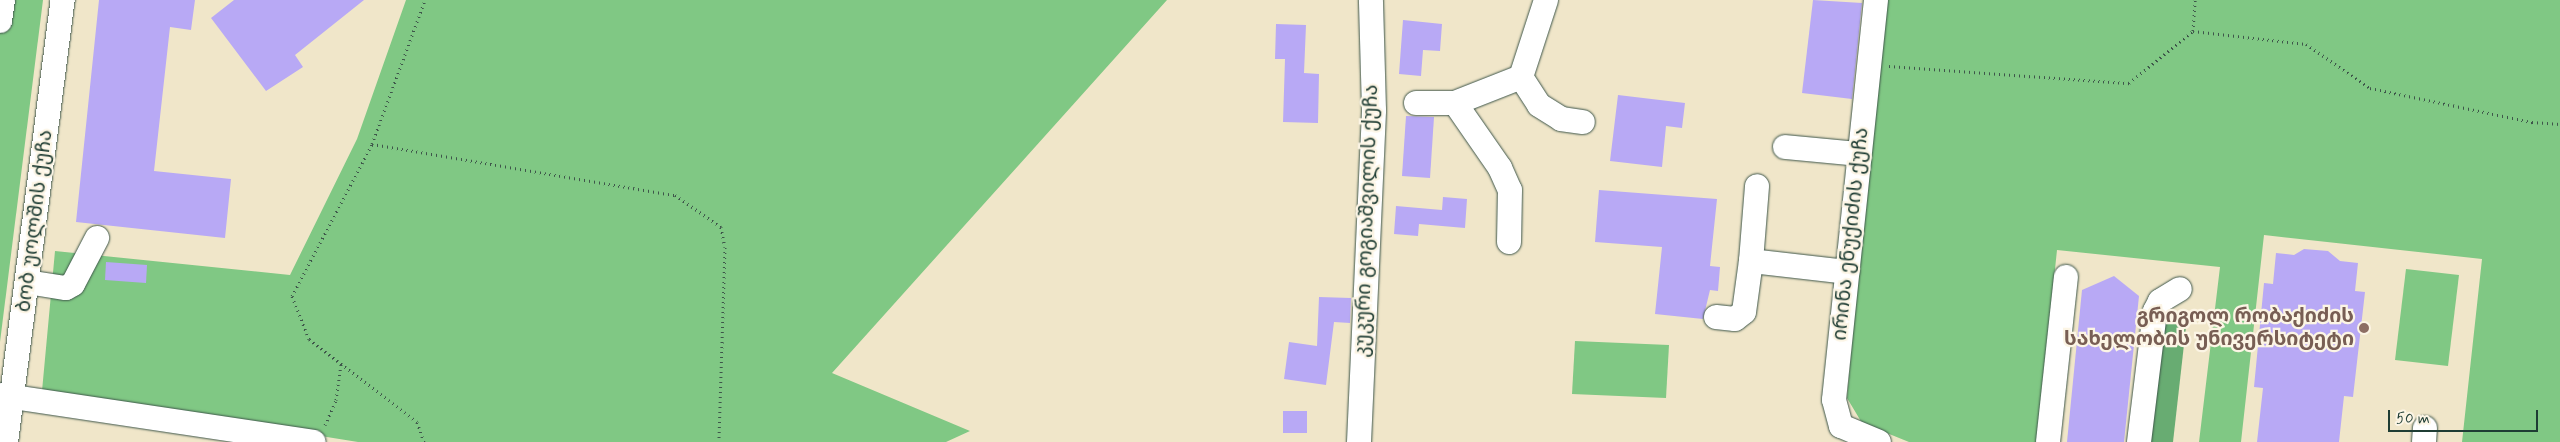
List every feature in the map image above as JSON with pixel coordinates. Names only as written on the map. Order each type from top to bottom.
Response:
[{"type":"street","points":[[0,21],[2,0]]},
{"type":"street","name":"ბობ უოლშის ქუჩა","points":[[6,442],[5,396],[27,282],[63,0]]},
{"type":"street","name":"კუკური გოგიაშვილის ქუჩა","points":[[1359,442],[1374,110],[1371,0]]},
{"type":"street","points":[[1521,77],[1546,0]]},
{"type":"street","name":"ირინა ენუქიძის ქუჩა","points":[[1876,0],[1834,400],[1841,426],[1879,442]]},
{"type":"street","points":[[1416,103],[1455,102],[1521,77]]},
{"type":"street","points":[[1521,77],[1539,105],[1562,119],[1583,122]]},
{"type":"street","points":[[1455,102],[1500,168],[1510,190],[1509,242]]},
{"type":"street","points":[[1785,147],[1859,154]]},
{"type":"street","points":[[1716,317],[1735,319],[1744,312],[1751,261],[1757,186]]},
{"type":"street","points":[[27,282],[66,288],[73,284],[97,238]]},
{"type":"street","points":[[1751,261],[1847,272]]},
{"type":"street","points":[[2048,442],[2066,277]]},
{"type":"street","points":[[2139,442],[2155,311],[2160,301],[2180,289]]},
{"type":"street","points":[[5,396],[309,441]]},
{"type":"path","points":[[424,442],[417,422],[308,339],[292,296],[372,144],[425,0]]},
{"type":"path","points":[[2192,31],[2194,0]]},
{"type":"path","points":[[1868,64],[2129,83],[2192,31],[2306,44],[2370,88],[2503,117],[2560,124]]},
{"type":"path","points":[[372,144],[675,195],[721,227],[725,247],[719,442]]},
{"type":"path","points":[[309,441],[326,424],[336,400],[341,363]]},
{"type":"green space","points":[[0,0],[43,0],[0,342]]},
{"type":"green space","points":[[406,0],[1167,0],[832,373],[970,431],[946,442],[358,442],[42,391],[55,251],[290,275],[357,139]]},
{"type":"green space","points":[[1883,0],[2560,0],[2560,442],[2462,442],[2482,259],[2264,235],[2241,442],[2199,442],[2220,267],[2057,250],[2037,442],[1909,442],[1862,423],[1847,398]]},
{"type":"green space","points":[[2406,269],[2459,275],[2448,366],[2395,360]]},
{"type":"green space","points":[[2160,316],[2187,318],[2173,442],[2146,442]]},
{"type":"green space","points":[[1575,341],[1669,345],[1666,398],[1572,394]]},
{"type":"building","points":[[99,0],[195,0],[191,30],[170,27],[154,171],[231,179],[225,238],[76,222]]},
{"type":"building","points":[[234,0],[364,0],[295,55],[303,67],[266,91],[211,18]]},
{"type":"building","points":[[1813,0],[1862,3],[1852,99],[1802,93]]},
{"type":"building","points":[[1403,20],[1442,24],[1440,51],[1423,50],[1421,76],[1399,74]]},
{"type":"building","points":[[1276,24],[1306,25],[1304,73],[1319,74],[1318,123],[1283,122],[1285,59],[1275,59]]},
{"type":"building","points":[[1618,95],[1685,103],[1682,128],[1666,126],[1662,167],[1610,161]]},
{"type":"building","points":[[1406,116],[1434,117],[1430,178],[1402,176]]},
{"type":"building","points":[[1599,190],[1717,199],[1710,266],[1720,267],[1718,291],[1710,290],[1703,319],[1655,314],[1662,247],[1595,242]]},
{"type":"building","points":[[1443,197],[1467,199],[1465,228],[1419,224],[1418,236],[1394,234],[1396,206],[1442,210]]},
{"type":"building","points":[[2304,249],[2328,251],[2340,261],[2358,263],[2355,291],[2365,292],[2353,397],[2344,396],[2339,442],[2257,442],[2263,388],[2254,387],[2264,283],[2273,284],[2276,253],[2294,255]]},
{"type":"building","points":[[106,262],[147,265],[146,283],[105,280]]},
{"type":"building","points":[[2114,276],[2139,296],[2124,442],[2067,442],[2082,290]]},
{"type":"building","points":[[1319,297],[1351,298],[1350,323],[1334,322],[1326,385],[1284,379],[1289,342],[1317,346]]},
{"type":"building","points":[[1283,411],[1307,411],[1307,433],[1283,433]]},
{"type":"place","name":"გრიგოლ რობაქიძის სახელობის უნივერსიტეტი","points":[[2364,328]]}]
